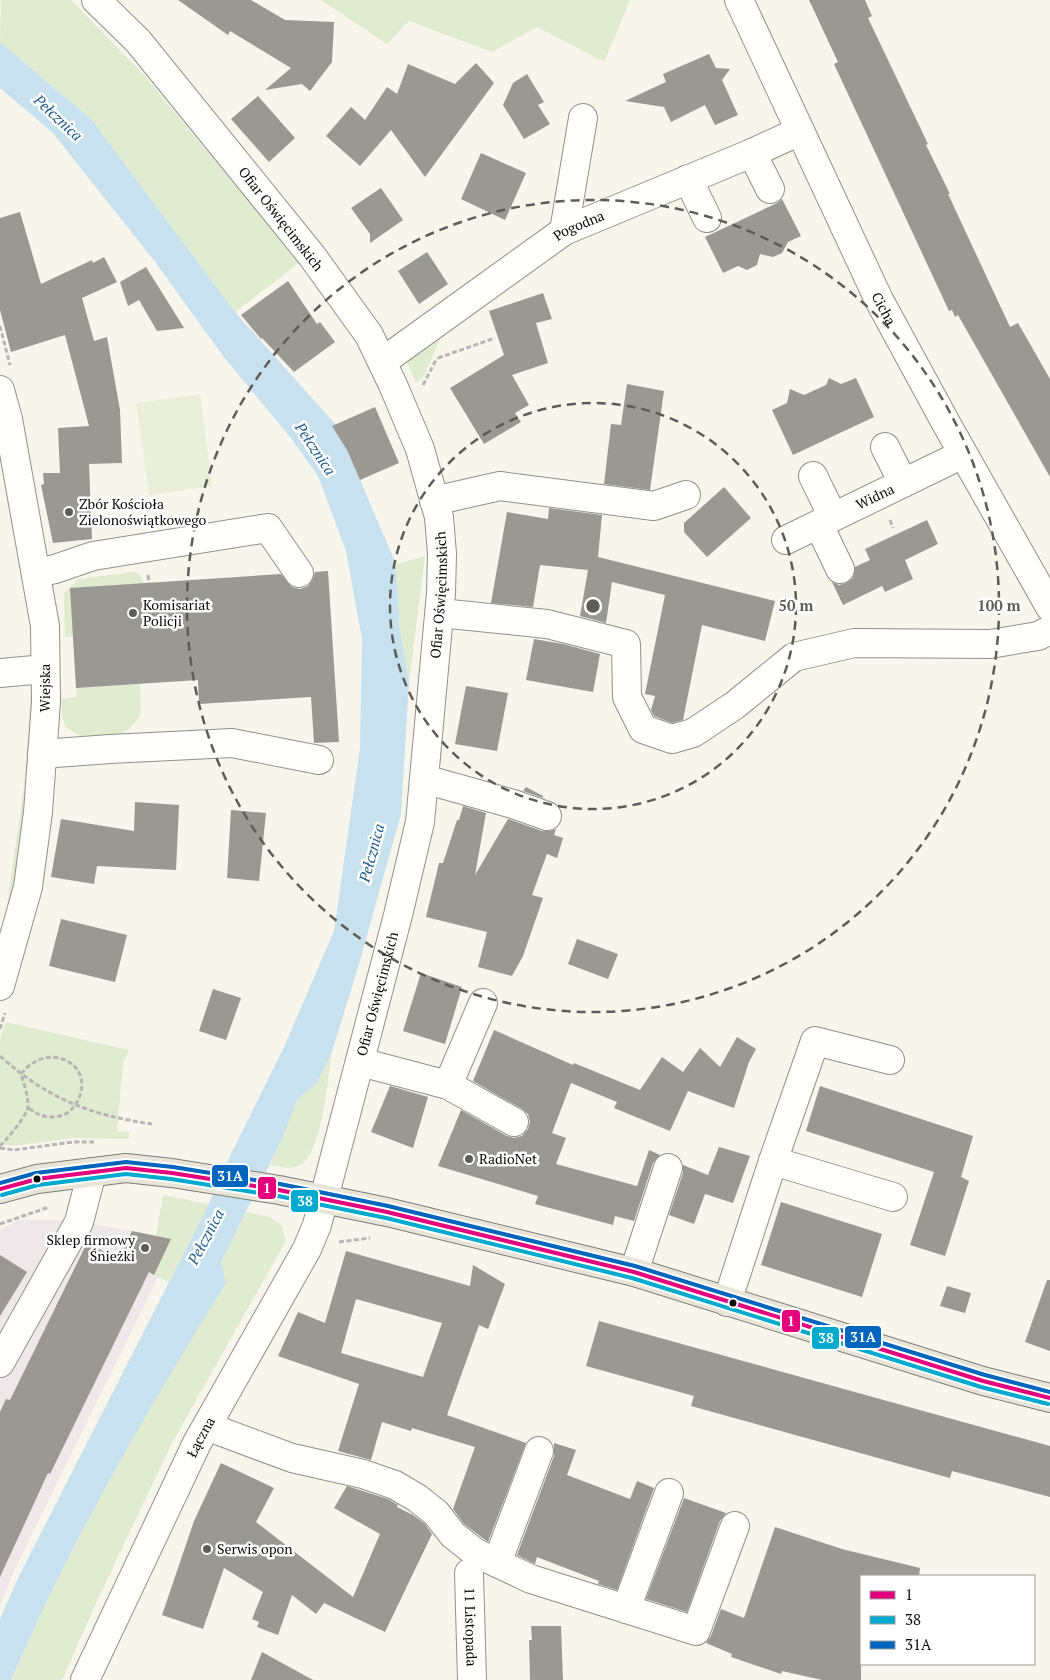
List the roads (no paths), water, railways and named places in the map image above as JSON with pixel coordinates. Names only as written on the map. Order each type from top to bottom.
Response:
[{"type":"main road","points":[[0,1189],[37,1179],[126,1168],[172,1173],[280,1190],[387,1212],[634,1272],[983,1381],[1050,1398]]},
{"type":"street","name":"Ofiar Oświęcimskich","points":[[96,0],[138,41],[312,256],[369,335],[420,449],[439,517],[442,554],[440,613],[420,822],[398,915],[324,1199]]},
{"type":"street","name":"Cicha","points":[[739,0],[879,300],[963,454],[1050,607]]},
{"type":"street","points":[[564,231],[583,118]]},
{"type":"street","name":"Pogodna","points":[[382,362],[564,231],[752,153],[800,131]]},
{"type":"street","points":[[752,153],[770,189]]},
{"type":"street","points":[[688,179],[707,218]]},
{"type":"street","name":"Wiejska","points":[[0,390],[8,419],[45,626],[46,702],[38,812],[28,887],[0,986]]},
{"type":"street","points":[[885,447],[903,483]]},
{"type":"street","name":"Widna","points":[[786,540],[963,454]]},
{"type":"street","points":[[813,476],[840,568]]},
{"type":"street","points":[[434,501],[500,486],[654,506],[686,495]]},
{"type":"street","points":[[36,574],[93,556],[268,528],[299,573]]},
{"type":"street","points":[[440,613],[547,624],[626,644],[627,697],[643,729],[672,739],[693,733],[735,705],[794,657],[854,643],[990,644],[1038,636],[1050,630]]},
{"type":"street","points":[[0,673],[45,669]]},
{"type":"street","points":[[42,754],[232,743],[319,760]]},
{"type":"street","points":[[424,779],[548,816]]},
{"type":"street","points":[[448,1084],[483,1003]]},
{"type":"street","points":[[728,1302],[773,1161],[816,1041],[890,1060]]},
{"type":"street","points":[[360,1062],[448,1084],[514,1122]]},
{"type":"street","points":[[773,1161],[893,1197]]},
{"type":"street","points":[[634,1272],[668,1168]]},
{"type":"street","points":[[0,1363],[79,1222],[92,1172]]},
{"type":"street","name":"Łączna","points":[[85,1680],[192,1452],[307,1249],[317,1225],[324,1199]]},
{"type":"street","points":[[208,1424],[222,1432],[292,1458],[363,1474],[395,1485],[436,1513],[453,1535],[476,1553],[530,1579],[696,1631],[735,1526]]},
{"type":"street","points":[[497,1563],[539,1451]]},
{"type":"street","points":[[626,1609],[669,1493]]},
{"type":"street","name":"11 Listopada","points":[[469,1573],[472,1680]]},
{"type":"water","name":"Pełcznica","points":[[0,42],[92,120],[235,312],[337,426],[396,564],[400,630],[409,682],[401,814],[332,1052],[317,1083],[297,1100],[282,1139],[221,1262],[226,1283],[167,1379],[111,1478],[58,1578],[11,1680],[0,1680],[0,1619],[19,1576],[209,1204],[232,1152],[284,1047],[334,931],[360,748],[362,639],[346,551],[318,476],[290,437],[223,356],[156,263],[52,132],[0,88]]},
{"type":"place","name":"Zbór Kościoła Zielonoświątkowego","points":[[69,512]]},
{"type":"place","name":"Komisariat Policji","points":[[133,613]]},
{"type":"place","name":"RadioNet","points":[[469,1159]]},
{"type":"place","name":"Sklep firmowy Śnieżki","points":[[145,1248]]},
{"type":"place","name":"Serwis opon","points":[[207,1549]]}]
